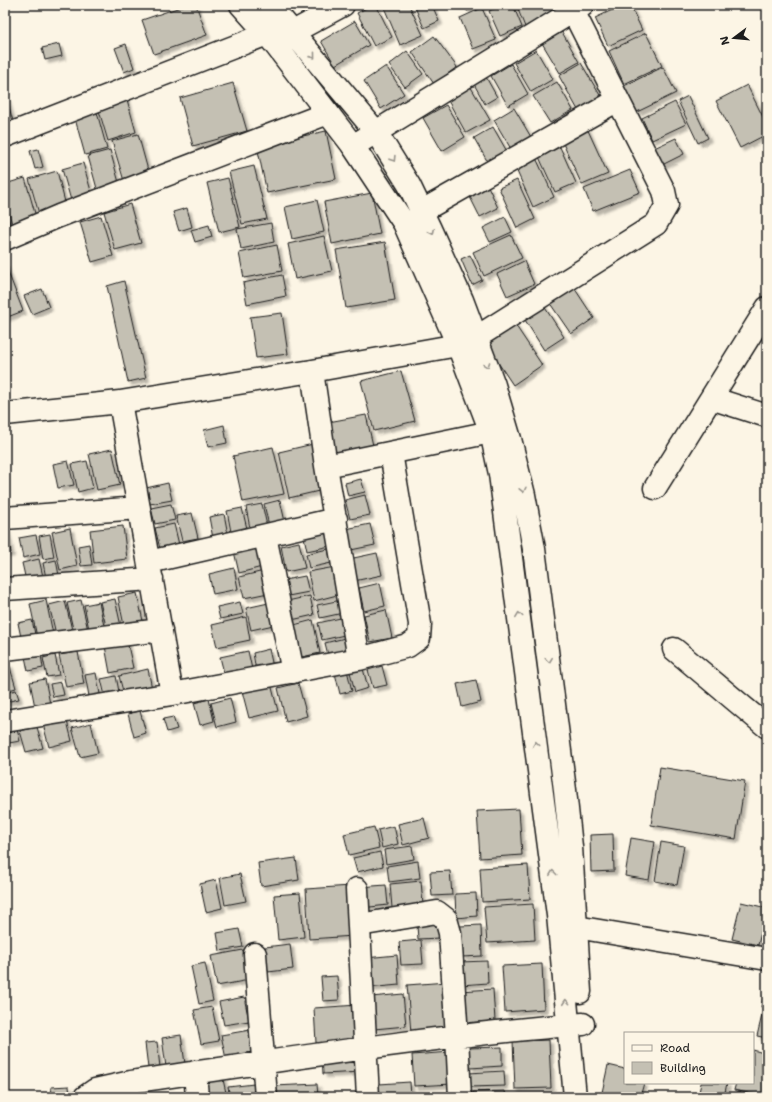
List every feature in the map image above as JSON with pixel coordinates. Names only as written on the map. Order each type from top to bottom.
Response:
[{"type":"street","points":[[241,5],[267,34],[353,146],[404,222],[467,341],[494,385],[510,439],[524,495],[534,550],[564,782],[571,847],[576,927],[575,1097]]},
{"type":"street","points":[[270,5],[376,132],[409,185],[462,300],[467,341],[491,432],[500,474],[558,915],[589,1097]]},
{"type":"street","points":[[293,32],[343,5]]},
{"type":"street","points":[[5,414],[120,402],[312,371],[467,341],[656,224],[667,205],[664,191],[618,100],[575,7],[353,146]]},
{"type":"street","points":[[5,136],[267,34]]},
{"type":"street","points":[[422,211],[618,100]]},
{"type":"street","points":[[5,239],[66,213],[328,113]]},
{"type":"street","points":[[655,488],[767,308]]},
{"type":"street","points":[[312,371],[326,466],[360,659]]},
{"type":"street","points":[[711,398],[767,416]]},
{"type":"street","points":[[120,402],[172,694]]},
{"type":"street","points":[[326,466],[491,432]]},
{"type":"street","points":[[5,721],[172,694],[293,672],[360,659],[408,646],[419,638],[420,624],[391,453]]},
{"type":"street","points":[[5,518],[139,508]]},
{"type":"street","points":[[5,589],[150,570],[265,536],[336,520]]},
{"type":"street","points":[[265,536],[293,672]]},
{"type":"street","points":[[5,649],[160,630]]},
{"type":"street","points":[[674,649],[767,727]]},
{"type":"street","points":[[357,889],[368,1097]]},
{"type":"street","points":[[359,925],[437,912],[446,918],[450,933],[460,1097]]},
{"type":"street","points":[[576,927],[767,958]]},
{"type":"street","points":[[255,954],[266,1097]]},
{"type":"street","points":[[85,1097],[95,1090],[131,1089],[195,1072],[263,1062],[457,1036],[576,1025]]},
{"type":"street","points":[[195,1072],[197,1097]]},
{"type":"building","points":[[186,5],[196,5],[207,35],[154,54],[142,20]]},
{"type":"building","points":[[372,5],[376,5],[392,37],[374,46],[357,13]]},
{"type":"building","points":[[383,5],[409,5],[423,35],[400,45]]},
{"type":"building","points":[[414,5],[432,5],[439,21],[424,28]]},
{"type":"building","points":[[464,5],[482,5],[467,11]]},
{"type":"building","points":[[503,5],[513,5],[522,27],[500,36],[489,11]]},
{"type":"building","points":[[521,5],[555,5],[558,13],[525,27],[517,7]]},
{"type":"building","points":[[623,5],[630,5],[642,30],[608,46],[595,18]]},
{"type":"building","points":[[482,8],[496,40],[473,49],[460,18]]},
{"type":"building","points":[[355,21],[369,45],[335,65],[321,41]]},
{"type":"building","points":[[562,32],[579,62],[560,73],[542,43]]},
{"type":"building","points":[[646,33],[662,66],[624,84],[609,51]]},
{"type":"building","points":[[434,36],[457,67],[434,84],[412,52]]},
{"type":"building","points":[[59,44],[62,56],[45,60],[42,48]]},
{"type":"building","points":[[126,44],[134,68],[124,72],[115,48]]},
{"type":"building","points":[[536,50],[553,79],[531,92],[514,63]]},
{"type":"building","points":[[407,51],[423,74],[405,87],[389,65]]},
{"type":"building","points":[[581,63],[601,97],[578,110],[559,76]]},
{"type":"building","points":[[511,64],[528,94],[508,106],[491,76]]},
{"type":"building","points":[[386,66],[404,94],[381,109],[364,81]]},
{"type":"building","points":[[663,67],[676,93],[637,112],[624,86]]},
{"type":"building","points":[[482,70],[497,97],[485,104],[470,77]]},
{"type":"building","points":[[557,82],[573,110],[550,123],[533,96]]},
{"type":"building","points":[[233,83],[247,131],[193,146],[180,98]]},
{"type":"building","points":[[469,84],[490,120],[466,133],[446,97]]},
{"type":"building","points":[[747,85],[767,125],[767,134],[740,148],[716,101]]},
{"type":"building","points":[[126,96],[136,132],[108,141],[97,104]]},
{"type":"building","points":[[688,96],[708,138],[698,143],[678,101]]},
{"type":"building","points":[[5,97],[13,121],[5,123]]},
{"type":"building","points":[[675,102],[686,124],[652,140],[642,118]]},
{"type":"building","points":[[446,105],[465,137],[442,151],[423,118]]},
{"type":"building","points":[[514,108],[531,137],[511,149],[494,120]]},
{"type":"building","points":[[96,109],[107,149],[85,155],[74,115]]},
{"type":"building","points":[[586,126],[608,174],[582,185],[560,137]]},
{"type":"building","points":[[493,127],[509,155],[490,166],[474,138]]},
{"type":"building","points":[[326,131],[336,179],[267,193],[257,146]]},
{"type":"building","points":[[138,134],[149,174],[124,181],[112,141]]},
{"type":"building","points":[[676,138],[684,154],[660,166],[652,149]]},
{"type":"building","points":[[560,147],[576,183],[555,192],[539,157]]},
{"type":"building","points":[[38,149],[43,167],[35,169],[30,151]]},
{"type":"building","points":[[110,150],[121,190],[99,196],[88,156]]},
{"type":"building","points":[[536,158],[554,197],[533,207],[515,167]]},
{"type":"building","points":[[83,163],[93,198],[72,204],[62,169]]},
{"type":"building","points":[[254,166],[267,219],[242,224],[229,172]]},
{"type":"building","points":[[630,170],[640,192],[593,211],[584,189]]},
{"type":"building","points":[[57,171],[66,206],[39,214],[29,179]]},
{"type":"building","points":[[25,178],[36,217],[12,224],[5,198],[5,184]]},
{"type":"building","points":[[228,178],[240,227],[219,232],[207,183]]},
{"type":"building","points":[[517,180],[535,219],[517,228],[499,188]]},
{"type":"building","points":[[488,186],[498,208],[480,217],[469,195]]},
{"type":"building","points":[[372,193],[380,234],[332,244],[324,202]]},
{"type":"building","points":[[317,200],[324,232],[292,239],[285,207]]},
{"type":"building","points":[[130,204],[141,243],[115,250],[104,212]]},
{"type":"building","points":[[5,206],[12,231],[5,233]]},
{"type":"building","points":[[187,208],[192,227],[179,231],[173,212]]},
{"type":"building","points":[[101,216],[113,256],[92,262],[80,222]]},
{"type":"building","points":[[505,217],[512,232],[490,242],[483,228]]},
{"type":"building","points":[[271,223],[274,242],[241,249],[237,229]]},
{"type":"building","points":[[209,225],[212,237],[195,242],[191,230]]},
{"type":"building","points":[[511,235],[522,258],[484,276],[473,252]]},
{"type":"building","points":[[324,236],[332,271],[295,279],[288,244]]},
{"type":"building","points":[[385,242],[395,300],[346,308],[336,250]]},
{"type":"building","points":[[277,245],[282,271],[244,278],[239,253]]},
{"type":"building","points":[[470,255],[482,280],[472,285],[461,259]]},
{"type":"building","points":[[524,261],[534,284],[507,296],[497,274]]},
{"type":"building","points":[[5,264],[23,311],[5,318]]},
{"type":"building","points":[[282,275],[286,296],[247,304],[243,283]]},
{"type":"building","points":[[569,280],[594,318],[571,334],[545,296]]},
{"type":"building","points":[[124,281],[146,378],[128,382],[107,286]]},
{"type":"building","points":[[42,289],[49,307],[32,314],[24,296]]},
{"type":"building","points":[[540,300],[564,337],[544,350],[520,312]]},
{"type":"building","points":[[282,313],[288,354],[256,358],[250,317]]},
{"type":"building","points":[[512,320],[542,365],[513,385],[483,340]]},
{"type":"building","points":[[401,371],[415,421],[374,431],[361,381]]},
{"type":"building","points":[[366,415],[374,450],[331,459],[323,423]]},
{"type":"building","points":[[224,425],[227,443],[208,447],[204,430]]},
{"type":"building","points":[[313,444],[323,490],[289,498],[279,452]]},
{"type":"building","points":[[273,447],[284,494],[243,502],[233,456]]},
{"type":"building","points":[[112,449],[120,485],[97,490],[89,454]]},
{"type":"building","points":[[68,461],[74,485],[58,488],[53,464]]},
{"type":"building","points":[[87,461],[93,488],[78,492],[72,464]]},
{"type":"building","points":[[361,479],[365,492],[348,496],[345,483]]},
{"type":"building","points":[[168,483],[172,500],[150,504],[146,488]]},
{"type":"building","points":[[365,495],[370,515],[350,519],[345,500]]},
{"type":"building","points":[[280,500],[286,526],[270,530],[264,504]]},
{"type":"building","points":[[171,504],[175,520],[155,524],[151,508]]},
{"type":"building","points":[[262,504],[268,530],[251,534],[246,507]]},
{"type":"building","points":[[242,508],[248,533],[232,537],[227,511]]},
{"type":"building","points":[[192,513],[198,538],[182,541],[176,516]]},
{"type":"building","points":[[224,514],[229,540],[214,544],[209,517]]},
{"type":"building","points":[[174,524],[180,549],[161,553],[155,528]]},
{"type":"building","points":[[370,524],[375,545],[346,551],[341,530]]},
{"type":"building","points":[[123,526],[127,559],[94,563],[90,530]]},
{"type":"building","points":[[5,527],[11,553],[5,554]]},
{"type":"building","points":[[326,527],[330,546],[307,551],[303,532]]},
{"type":"building","points":[[70,528],[77,566],[60,570],[52,532]]},
{"type":"building","points":[[50,534],[54,557],[43,559],[39,536]]},
{"type":"building","points":[[36,535],[40,554],[23,558],[19,538]]},
{"type":"building","points":[[257,542],[262,567],[239,573],[233,547]]},
{"type":"building","points":[[299,542],[305,568],[286,572],[281,546]]},
{"type":"building","points":[[89,544],[92,565],[81,566],[78,546]]},
{"type":"building","points":[[328,549],[331,563],[309,568],[306,554]]},
{"type":"building","points":[[377,553],[382,575],[354,581],[349,559]]},
{"type":"building","points":[[39,559],[44,581],[27,585],[22,563]]},
{"type":"building","points":[[56,560],[61,586],[48,588],[43,563]]},
{"type":"building","points":[[335,567],[341,594],[314,601],[308,572]]},
{"type":"building","points":[[234,568],[238,589],[213,594],[209,574]]},
{"type":"building","points":[[264,571],[268,593],[244,598],[239,577]]},
{"type":"building","points":[[305,576],[309,592],[283,597],[279,581]]},
{"type":"building","points":[[380,583],[385,606],[364,611],[359,588]]},
{"type":"building","points":[[137,593],[144,626],[125,630],[118,597]]},
{"type":"building","points":[[310,596],[314,615],[287,621],[283,602]]},
{"type":"building","points":[[115,599],[122,631],[108,634],[100,602]]},
{"type":"building","points":[[46,600],[53,634],[37,637],[30,604]]},
{"type":"building","points":[[81,600],[88,630],[74,633],[67,603]]},
{"type":"building","points":[[341,600],[343,613],[320,618],[317,605]]},
{"type":"building","points":[[65,601],[72,630],[56,634],[49,605]]},
{"type":"building","points":[[99,602],[105,631],[90,634],[84,605]]},
{"type":"building","points":[[240,602],[243,614],[220,619],[217,607]]},
{"type":"building","points":[[273,602],[278,624],[251,630],[246,608]]},
{"type":"building","points":[[386,610],[392,638],[370,642],[364,615]]},
{"type":"building","points":[[246,617],[250,640],[217,647],[212,625]]},
{"type":"building","points":[[345,617],[349,634],[322,640],[318,623]]},
{"type":"building","points":[[32,620],[36,639],[22,642],[18,623]]},
{"type":"building","points":[[313,620],[320,653],[293,659],[286,627]]},
{"type":"building","points":[[349,637],[351,649],[328,655],[325,643]]},
{"type":"building","points":[[127,641],[133,668],[110,673],[105,646]]},
{"type":"building","points":[[40,649],[43,668],[28,671],[24,652]]},
{"type":"building","points":[[269,649],[273,667],[256,671],[253,653]]},
{"type":"building","points":[[248,651],[253,674],[226,681],[220,657]]},
{"type":"building","points":[[78,652],[84,684],[66,687],[59,655]]},
{"type":"building","points":[[55,655],[59,675],[47,677],[43,658]]},
{"type":"building","points":[[361,661],[368,688],[355,692],[348,664]]},
{"type":"building","points":[[9,664],[16,688],[5,691],[5,665]]},
{"type":"building","points":[[346,666],[352,691],[340,694],[334,669]]},
{"type":"building","points":[[382,666],[387,685],[373,688],[368,670]]},
{"type":"building","points":[[148,669],[152,689],[124,695],[119,676]]},
{"type":"building","points":[[96,673],[100,694],[89,696],[85,675]]},
{"type":"building","points":[[116,676],[120,697],[106,700],[101,679]]},
{"type":"building","points":[[45,679],[50,704],[35,707],[30,682]]},
{"type":"building","points":[[476,680],[481,702],[462,707],[457,684]]},
{"type":"building","points":[[61,682],[64,695],[53,697],[50,684]]},
{"type":"building","points":[[298,683],[307,716],[286,722],[278,688]]},
{"type":"building","points":[[271,684],[278,711],[249,718],[242,691]]},
{"type":"building","points":[[16,690],[19,699],[5,702],[5,693]]},
{"type":"building","points":[[230,698],[236,722],[217,727],[211,703]]},
{"type":"building","points":[[209,699],[214,721],[200,725],[194,703]]},
{"type":"building","points":[[140,711],[146,733],[134,737],[128,714]]},
{"type":"building","points":[[66,717],[72,741],[49,747],[43,724]]},
{"type":"building","points":[[173,717],[177,729],[167,732],[163,719]]},
{"type":"building","points":[[15,722],[20,741],[9,743],[5,726]]},
{"type":"building","points":[[91,723],[98,753],[80,757],[72,728]]},
{"type":"building","points":[[37,727],[43,748],[26,752],[20,731]]},
{"type":"building","points":[[660,767],[745,781],[736,839],[651,825]]},
{"type":"building","points":[[519,809],[522,855],[480,858],[477,811]]},
{"type":"building","points":[[424,818],[429,838],[403,845],[398,824]]},
{"type":"building","points":[[394,826],[398,844],[382,848],[378,830]]},
{"type":"building","points":[[374,827],[379,848],[349,855],[344,834]]},
{"type":"building","points":[[613,834],[614,871],[591,872],[590,835]]},
{"type":"building","points":[[631,838],[655,842],[649,880],[625,876]]},
{"type":"building","points":[[661,842],[684,846],[677,885],[655,881]]},
{"type":"building","points":[[412,846],[414,859],[386,864],[384,850]]},
{"type":"building","points":[[380,852],[383,866],[357,872],[353,858]]},
{"type":"building","points":[[296,858],[299,880],[261,886],[258,863]]},
{"type":"building","points":[[418,861],[420,878],[389,882],[387,866]]},
{"type":"building","points":[[528,865],[530,899],[482,902],[480,868]]},
{"type":"building","points":[[450,871],[452,895],[432,896],[430,872]]},
{"type":"building","points":[[240,874],[246,901],[225,905],[220,878]]},
{"type":"building","points":[[216,880],[222,908],[206,912],[200,884]]},
{"type":"building","points":[[421,881],[423,905],[392,908],[390,884]]},
{"type":"building","points":[[386,885],[388,905],[361,908],[360,887]]},
{"type":"building","points":[[351,886],[354,936],[309,939],[306,889]]},
{"type":"building","points":[[300,893],[304,937],[278,940],[274,895]]},
{"type":"building","points":[[476,893],[477,916],[456,918],[455,894]]},
{"type":"building","points":[[741,902],[767,908],[758,945],[732,939]]},
{"type":"building","points":[[533,904],[535,940],[487,943],[484,907]]},
{"type":"building","points":[[438,911],[440,938],[418,939],[416,912]]},
{"type":"building","points":[[481,925],[482,956],[462,957],[460,926]]},
{"type":"building","points":[[239,929],[243,947],[220,951],[217,933]]},
{"type":"building","points":[[421,940],[423,964],[401,965],[399,942]]},
{"type":"building","points":[[290,944],[293,969],[268,972],[265,947]]},
{"type":"building","points":[[243,950],[249,980],[217,986],[211,956]]},
{"type":"building","points":[[397,955],[399,985],[367,988],[365,958]]},
{"type":"building","points":[[487,961],[488,983],[461,985],[460,962]]},
{"type":"building","points":[[205,963],[213,1001],[199,1004],[191,966]]},
{"type":"building","points":[[542,964],[544,1009],[505,1012],[502,966]]},
{"type":"building","points":[[337,976],[339,1000],[323,1001],[321,977]]},
{"type":"building","points":[[447,982],[451,1030],[411,1033],[407,985]]},
{"type":"building","points":[[767,984],[767,1008],[761,1007]]},
{"type":"building","points":[[493,989],[495,1021],[462,1023],[459,991]]},
{"type":"building","points":[[403,994],[406,1026],[374,1029],[371,997]]},
{"type":"building","points":[[244,997],[249,1021],[224,1025],[219,1002]]},
{"type":"building","points":[[358,1005],[360,1040],[316,1043],[314,1008]]},
{"type":"building","points":[[212,1007],[219,1041],[201,1044],[194,1010]]},
{"type":"building","points":[[763,1011],[767,1012],[767,1038],[757,1036]]},
{"type":"building","points":[[250,1030],[255,1053],[226,1059],[221,1035]]},
{"type":"building","points":[[181,1035],[185,1064],[166,1067],[162,1038]]},
{"type":"building","points":[[549,1040],[551,1088],[515,1089],[513,1041]]},
{"type":"building","points":[[157,1042],[160,1067],[148,1068],[145,1043]]},
{"type":"building","points":[[502,1047],[502,1066],[470,1068],[469,1048]]},
{"type":"building","points":[[754,1050],[767,1054],[767,1097],[734,1090],[736,1084],[754,1084]]},
{"type":"building","points":[[360,1052],[361,1072],[323,1074],[322,1054]]},
{"type":"building","points":[[451,1052],[453,1084],[414,1086],[412,1055]]},
{"type":"building","points":[[608,1065],[624,1069],[624,1084],[644,1084],[640,1097],[601,1097]]},
{"type":"building","points":[[221,1071],[227,1097],[204,1097],[200,1075]]},
{"type":"building","points":[[504,1071],[505,1086],[469,1087],[468,1073]]},
{"type":"building","points":[[410,1082],[411,1097],[379,1097],[379,1084]]},
{"type":"building","points":[[254,1084],[255,1097],[230,1097],[228,1087]]},
{"type":"building","points":[[317,1084],[318,1097],[275,1097],[274,1086]]},
{"type":"building","points":[[701,1084],[727,1084],[724,1097],[698,1097]]},
{"type":"building","points":[[69,1086],[70,1097],[52,1097],[51,1087]]},
{"type":"building","points":[[505,1091],[506,1097],[474,1097],[473,1092]]},
{"type":"building","points":[[448,1094],[448,1097],[416,1097],[416,1095]]}]
